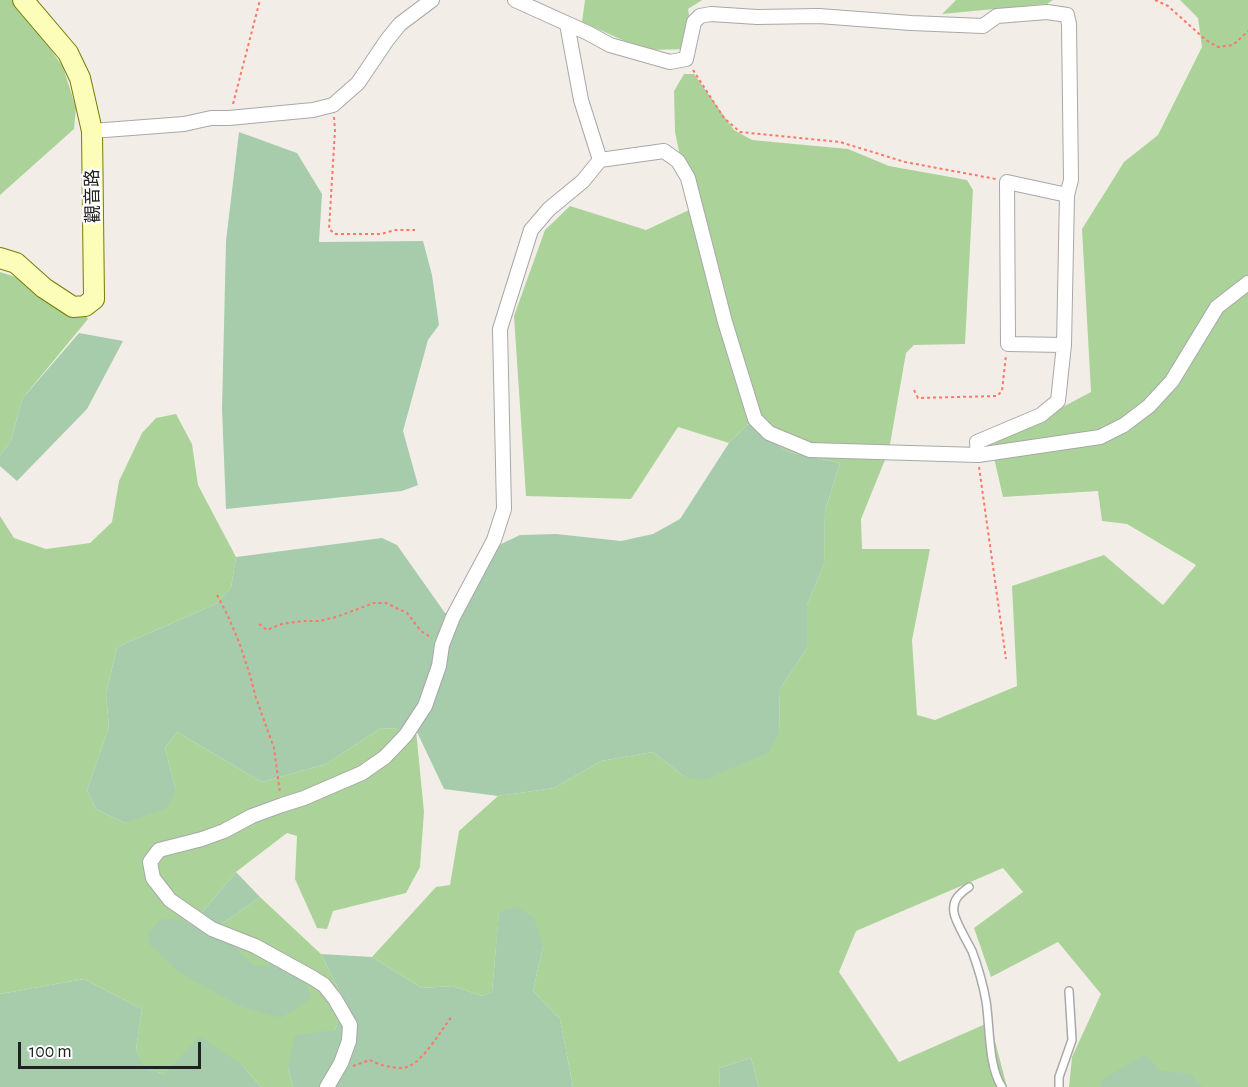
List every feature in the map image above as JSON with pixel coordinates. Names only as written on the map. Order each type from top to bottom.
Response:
[{"type":"street","name":"觀音路","points":[[0,258],[15,263],[44,288],[73,307],[85,306],[94,299],[92,130],[80,78],[68,53],[23,0]]},
{"type":"street","points":[[92,130],[184,124],[211,118],[313,110],[333,105],[358,83],[400,24],[432,0]]},
{"type":"street","points":[[515,0],[610,45],[670,62],[686,59],[694,22],[700,16],[711,14],[757,17],[819,16],[983,26],[997,16],[1047,12],[1067,15]]},
{"type":"street","points":[[978,455],[977,442],[1041,415],[1058,400],[1064,345],[1067,195],[1071,180],[1067,15],[1071,0]]},
{"type":"street","points":[[567,24],[581,100],[600,160]]},
{"type":"street","points":[[327,1087],[341,1063],[349,1041],[350,1025],[324,985],[255,946],[212,928],[170,900],[153,878],[150,862],[159,850],[224,831],[252,816],[304,798],[362,773],[385,757],[406,735],[425,706],[442,645],[453,617],[494,540],[504,509],[500,329],[531,230],[549,209],[584,181],[600,160],[664,152],[678,160],[688,178],[724,322],[755,419],[769,433],[810,450],[978,455],[1100,437],[1124,425],[1149,406],[1172,381],[1217,307],[1248,283]]},
{"type":"street","points":[[1064,345],[1008,344],[1007,182],[1067,195]]},
{"type":"lane","points":[[969,888],[959,894],[955,900],[954,914],[978,969],[986,1001],[988,1032],[996,1078],[1002,1087]]},
{"type":"lane","points":[[1059,1087],[1059,1077],[1072,1040],[1070,991]]},
{"type":"path","points":[[229,118],[260,0]]},
{"type":"path","points":[[1155,0],[1168,6],[1206,40],[1218,47],[1233,45],[1248,31]]},
{"type":"path","points":[[686,59],[724,118],[740,132],[840,142],[905,162],[1007,182]]},
{"type":"path","points":[[333,105],[335,130],[329,228],[335,234],[381,234],[395,230],[415,230]]},
{"type":"path","points":[[914,390],[918,398],[997,396],[1002,391],[1008,344]]},
{"type":"path","points":[[978,455],[1006,659]]},
{"type":"path","points":[[217,595],[239,642],[274,748],[282,805]]},
{"type":"path","points":[[259,624],[267,630],[281,624],[319,621],[374,603],[386,603],[407,613],[421,631],[442,645]]},
{"type":"path","points":[[341,1063],[354,1066],[370,1060],[382,1066],[407,1067],[421,1057],[452,1016]]},
{"type":"green space","points":[[0,0],[16,0],[63,67],[76,108],[74,129],[0,195]]},
{"type":"green space","points":[[585,0],[702,0],[688,9],[695,49],[645,50],[582,22]]},
{"type":"green space","points":[[956,0],[1053,0],[1047,4],[942,14]]},
{"type":"green space","points":[[1180,0],[1248,0],[1248,1087],[1069,1087],[1072,1057],[1101,994],[1058,942],[991,977],[974,928],[1023,892],[1003,868],[856,931],[839,972],[899,1062],[990,1022],[1007,1087],[759,1087],[751,1058],[719,1068],[720,1087],[573,1087],[560,1019],[533,991],[543,946],[499,913],[492,992],[482,996],[453,986],[422,988],[372,957],[436,887],[450,885],[459,831],[498,796],[554,788],[601,761],[653,752],[685,777],[779,733],[780,689],[807,648],[807,605],[824,564],[825,511],[840,463],[788,452],[748,424],[729,443],[678,427],[631,499],[526,496],[514,316],[545,230],[570,206],[646,230],[691,209],[675,132],[674,91],[684,74],[694,74],[734,130],[752,140],[848,149],[889,166],[967,180],[973,190],[965,344],[914,345],[906,353],[889,450],[861,519],[862,549],[930,549],[912,640],[917,715],[935,720],[1017,686],[1012,586],[1104,555],[1163,605],[1196,565],[1127,524],[1102,521],[1098,491],[1003,497],[991,445],[1091,392],[1082,229],[1124,162],[1158,135],[1202,47],[1198,18]]},
{"type":"green space","points":[[239,132],[297,153],[322,194],[319,242],[423,241],[432,275],[439,325],[428,340],[403,431],[418,485],[402,491],[226,509],[222,409],[226,241]]},
{"type":"green space","points":[[0,272],[71,295],[88,319],[22,399],[11,441],[0,455]]},
{"type":"green space","points":[[79,333],[123,341],[87,409],[17,481],[0,466],[0,455],[11,441],[22,399]]},
{"type":"green space","points":[[176,414],[192,444],[198,485],[236,557],[231,588],[216,604],[117,647],[106,694],[109,727],[87,790],[96,809],[125,823],[176,790],[165,748],[177,732],[262,782],[326,764],[381,728],[416,730],[424,812],[420,867],[406,893],[333,911],[327,929],[317,928],[295,879],[297,836],[287,833],[236,872],[194,922],[254,967],[216,928],[260,897],[321,954],[345,1002],[335,1030],[288,1067],[293,1087],[261,1087],[243,1066],[164,1074],[143,1068],[136,1049],[142,1009],[84,979],[0,994],[0,516],[14,538],[46,549],[90,543],[112,522],[119,481],[142,433],[156,418]]},
{"type":"green space","points":[[748,424],[788,452],[840,463],[825,511],[824,564],[807,605],[807,648],[780,689],[779,733],[769,752],[705,780],[685,777],[653,752],[601,761],[554,788],[498,796],[444,789],[416,730],[381,728],[326,764],[262,782],[177,732],[165,748],[176,790],[167,808],[125,823],[96,809],[87,790],[109,727],[106,694],[117,647],[216,604],[231,588],[236,557],[382,538],[397,545],[445,613],[462,613],[495,547],[520,535],[556,534],[621,541],[653,534],[680,519],[729,443]]},
{"type":"green space","points":[[236,872],[260,897],[216,928],[254,966],[299,965],[312,998],[281,1018],[237,1005],[179,972],[149,944],[148,933],[162,918],[194,922]]},
{"type":"green space","points":[[517,907],[534,918],[543,946],[533,991],[560,1019],[573,1087],[293,1087],[288,1067],[295,1035],[335,1030],[345,1002],[321,954],[372,957],[422,988],[453,986],[482,996],[492,992],[499,912]]},
{"type":"green space","points":[[84,979],[142,1009],[136,1049],[144,1068],[164,1074],[200,1036],[243,1066],[261,1087],[0,1087],[0,994]]},
{"type":"green space","points":[[1145,1054],[1159,1070],[1191,1074],[1202,1087],[1101,1087],[1100,1081]]},
{"type":"green space","points":[[751,1058],[759,1087],[720,1087],[719,1068]]}]
